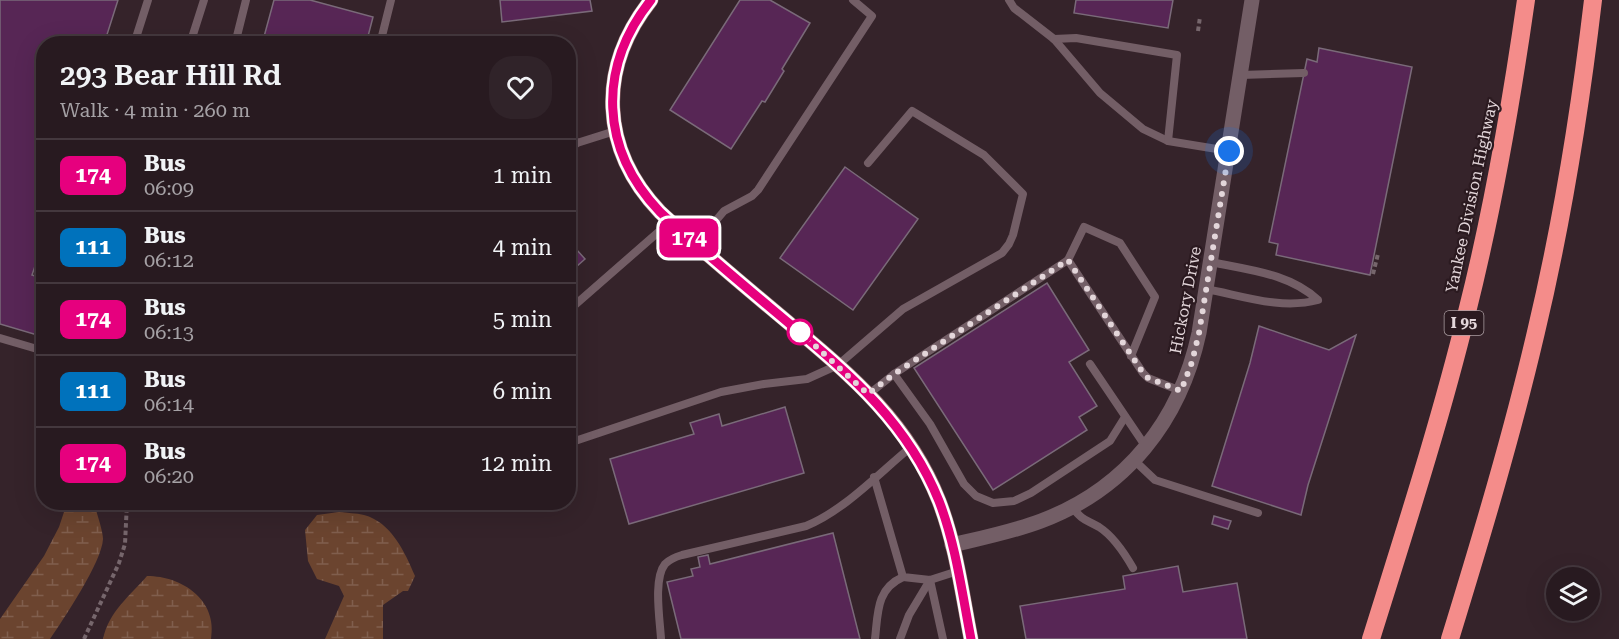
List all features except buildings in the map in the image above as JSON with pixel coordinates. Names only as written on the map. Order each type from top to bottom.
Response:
[{"type":"highway","name":"Yankee Division Highway","points":[[1371,639],[1429,451],[1467,312],[1499,173],[1526,0]]},
{"type":"highway","points":[[1450,639],[1499,472],[1536,332],[1565,191],[1593,0]]},
{"type":"street","points":[[651,0],[627,36],[616,66],[612,100],[615,131],[621,154],[631,174],[651,202],[671,221],[838,365],[891,418],[911,446],[939,501],[952,545],[971,639]]},
{"type":"street","name":"Hickory Drive","points":[[952,545],[1023,528],[1072,507],[1105,485],[1134,461],[1146,447],[1181,391],[1196,347],[1252,0]]},
{"type":"lane","points":[[137,36],[148,0]]},
{"type":"lane","points":[[193,36],[204,0]]},
{"type":"lane","points":[[237,36],[246,0]]},
{"type":"lane","points":[[382,36],[391,0]]},
{"type":"lane","points":[[696,244],[724,211],[752,196],[758,190],[872,16],[853,0]]},
{"type":"lane","points":[[1009,0],[1021,14],[1054,39],[1108,101],[1143,129],[1168,141],[1229,151]]},
{"type":"lane","points":[[1054,39],[1076,38],[1177,55],[1168,141]]},
{"type":"lane","points":[[1240,75],[1304,73]]},
{"type":"lane","points":[[576,441],[721,392],[748,386],[807,379],[838,365],[903,309],[1002,253],[1013,235],[1023,194],[984,155],[912,111],[868,163]]},
{"type":"lane","points":[[577,143],[615,131]]},
{"type":"lane","points":[[576,304],[671,221]]},
{"type":"lane","points":[[868,394],[894,374],[1068,260],[1084,227],[1120,243],[1155,297],[1131,356]]},
{"type":"lane","points":[[1068,260],[1148,378],[1181,391]]},
{"type":"lane","points":[[1206,289],[1286,305],[1318,300],[1281,277],[1210,262]]},
{"type":"lane","points":[[0,338],[36,349]]},
{"type":"lane","points":[[1090,364],[1146,447]]},
{"type":"lane","points":[[894,374],[930,424],[964,484],[976,496],[993,503],[1014,501],[1031,493],[1110,441],[1125,417]]},
{"type":"lane","points":[[661,639],[658,581],[666,563],[682,555],[812,524],[833,512],[911,446]]},
{"type":"lane","points":[[1134,461],[1155,480],[1258,513]]},
{"type":"lane","points":[[874,477],[903,577]]},
{"type":"lane","points":[[1072,507],[1085,521],[1101,529],[1133,568]]},
{"type":"lane","points":[[875,639],[882,595],[889,584],[903,577],[930,580],[958,571]]},
{"type":"lane","points":[[900,639],[909,615],[930,580]]},
{"type":"lane","points":[[930,580],[943,639]]},
{"type":"path","points":[[1198,31],[1200,17]]},
{"type":"path","points":[[1373,274],[1378,254]]},
{"type":"path","points":[[84,639],[119,563],[125,544],[127,510]]},
{"type":"green space","points":[[65,510],[96,510],[103,539],[89,576],[50,639],[0,639],[0,619],[44,556]]},
{"type":"green space","points":[[339,512],[364,515],[382,524],[402,548],[415,576],[408,591],[403,591],[383,605],[383,639],[325,639],[344,596],[339,586],[317,579],[308,561],[305,530],[317,515]]},
{"type":"green space","points":[[147,576],[173,580],[195,593],[209,613],[212,625],[211,639],[103,639],[115,612]]},
{"type":"bus line","name":"174","points":[[651,0],[627,36],[614,78],[615,131],[621,154],[631,174],[643,193],[660,212],[838,365],[880,406],[900,430],[921,463],[943,512],[955,558],[971,639]]},
{"type":"route","points":[[800,332],[868,394],[894,374],[1068,260],[1143,373],[1148,378],[1181,391],[1192,362],[1199,333],[1229,151]]}]
